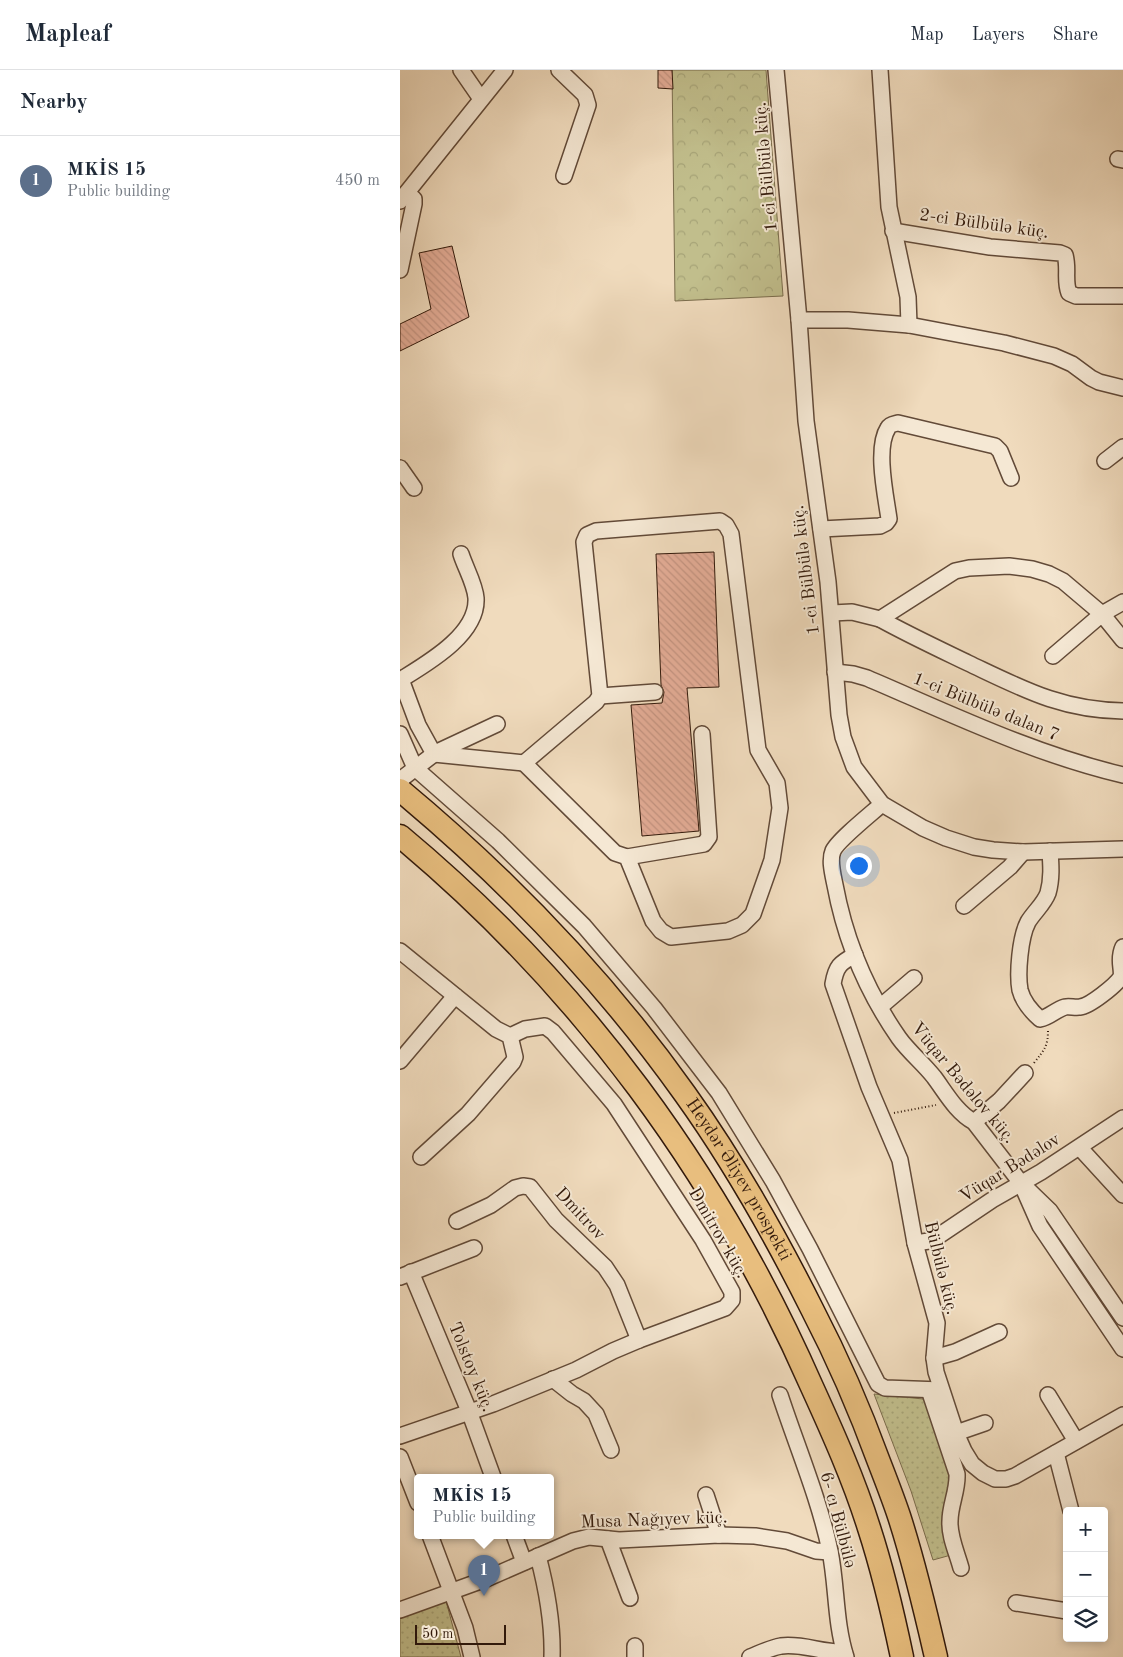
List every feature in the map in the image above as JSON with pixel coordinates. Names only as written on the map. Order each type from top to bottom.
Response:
[{"type":"highway","name":"Heydər Əliyev prospekti","points":[[400,790],[448,830],[515,893],[591,975],[661,1062],[717,1141],[791,1267],[827,1339],[865,1424],[898,1514],[921,1590],[936,1657]]},
{"type":"highway","name":"Heydər Əliyev prospekti","points":[[400,836],[493,919],[565,996],[610,1050],[658,1114],[720,1206],[768,1292],[797,1351],[835,1438],[869,1527],[890,1600],[902,1657]]},
{"type":"street","points":[[461,70],[481,99]]},
{"type":"street","points":[[400,270],[414,204],[414,199],[404,197],[505,70]]},
{"type":"street","points":[[559,70],[585,95],[588,105],[564,176]]},
{"type":"street","name":"1-ci Bülbülə küç.","points":[[776,70],[799,320],[806,421],[832,613],[838,715],[843,737],[854,767],[882,804],[923,828],[946,838],[984,848],[1023,852],[1123,849]]},
{"type":"street","name":"2-ci Bülbülə küç.","points":[[880,70],[886,185],[908,297],[909,325]]},
{"type":"street","name":"2-ci Bülbülə küç.","points":[[894,231],[990,247],[1060,253],[1065,255],[1067,261],[1067,287],[1069,293],[1076,296],[1123,296]]},
{"type":"street","points":[[799,320],[848,320],[909,325],[1004,343],[1054,356],[1072,364],[1099,382],[1123,388]]},
{"type":"street","points":[[821,529],[880,526],[889,519],[881,458],[887,429],[892,424],[898,423],[995,446],[1000,451],[1011,478]]},
{"type":"street","points":[[1106,460],[1123,448]]},
{"type":"street","points":[[400,468],[414,488]]},
{"type":"street","points":[[524,763],[596,702],[600,696],[584,542],[587,535],[596,531],[720,521],[726,525],[731,534],[758,750],[777,783],[780,808],[772,860],[752,914],[742,925],[728,931],[671,937],[661,931],[653,921],[627,857]]},
{"type":"street","points":[[434,754],[418,725],[402,682],[405,677],[449,648],[469,624],[476,606],[476,596],[461,554]]},
{"type":"street","points":[[880,619],[955,571],[970,568],[1009,566],[1032,569],[1063,581],[1102,614],[1123,640]]},
{"type":"street","points":[[1053,656],[1102,614],[1123,602]]},
{"type":"street","name":"1-ci Bülbülə dalan 7","points":[[832,613],[852,612],[880,619],[1032,694],[1078,707],[1123,711]]},
{"type":"street","name":"1-ci Bülbülə dalan 7","points":[[835,672],[867,678],[1055,756],[1123,776]]},
{"type":"street","points":[[600,696],[655,692]]},
{"type":"street","points":[[400,780],[434,754],[497,724]]},
{"type":"street","points":[[400,734],[414,768],[498,841],[584,926],[654,1008],[719,1093],[773,1180],[878,1384],[885,1388],[935,1390],[957,1474],[950,1531],[961,1568]]},
{"type":"street","points":[[434,754],[524,763],[615,853],[627,857],[704,844],[709,837],[702,734]]},
{"type":"street","name":"Vüqar Bədəlov küç.","points":[[882,804],[839,843],[833,851],[832,860],[839,906],[855,955],[869,988],[898,1037],[933,1076],[964,1116],[974,1122],[1021,1184],[1050,1211],[1123,1318]]},
{"type":"street","points":[[1050,851],[1051,879],[1047,895],[1029,921],[1021,940],[1020,983],[1024,1000],[1033,1013],[1040,1019],[1067,1006],[1080,1008],[1086,1006],[1120,978],[1123,971],[1119,955],[1123,947]]},
{"type":"street","points":[[964,906],[1010,867],[1023,852]]},
{"type":"street","points":[[400,951],[496,1029],[510,1036],[515,1057],[513,1062],[468,1114],[421,1157]]},
{"type":"street","name":"Bülbülə küç.","points":[[855,955],[840,963],[835,972],[833,984],[865,1078],[900,1160],[915,1244],[937,1323],[934,1358],[935,1390],[964,1451],[972,1464],[983,1473],[996,1479],[1006,1479],[1015,1476],[1123,1415]]},
{"type":"street","points":[[880,1007],[914,978]]},
{"type":"street","points":[[400,1061],[455,996]]},
{"type":"street","name":"Dmitrov küç.","points":[[400,1436],[493,1404],[576,1370],[639,1340],[725,1308],[732,1300],[732,1292],[704,1240],[614,1104],[553,1032],[545,1026],[525,1028],[510,1036]]},
{"type":"street","points":[[974,1122],[1025,1073]]},
{"type":"street","name":"Vüqar Bədəlov","points":[[915,1244],[937,1237],[992,1200],[1080,1148],[1123,1118]]},
{"type":"street","points":[[1080,1148],[1123,1195]]},
{"type":"street","points":[[1021,1184],[1040,1226],[1123,1349]]},
{"type":"street","name":"Dmitrov","points":[[457,1221],[491,1205],[514,1188],[523,1186],[530,1188],[556,1220],[605,1267],[617,1284],[639,1340]]},
{"type":"street","points":[[406,1275],[474,1248]]},
{"type":"street","name":"Tolstoy küç.","points":[[406,1275],[469,1411],[492,1474]]},
{"type":"street","points":[[1098,1311],[1112,1302]]},
{"type":"street","points":[[934,1358],[955,1352],[999,1332]]},
{"type":"street","points":[[554,1379],[584,1401],[596,1414],[611,1450]]},
{"type":"street","name":"6- cı Bülbülə","points":[[780,1395],[824,1524],[845,1654]]},
{"type":"street","points":[[1048,1395],[1076,1441]]},
{"type":"street","points":[[956,1433],[985,1423]]},
{"type":"street","points":[[1056,1453],[1070,1507]]},
{"type":"street","points":[[400,1456],[414,1493]]},
{"type":"street","points":[[706,1495],[719,1535]]},
{"type":"street","name":"Musa Nağıyev küç.","points":[[400,1610],[486,1579],[573,1541],[589,1537],[619,1540],[719,1535],[763,1537],[787,1541],[816,1551],[830,1552]]},
{"type":"street","points":[[431,1539],[465,1628],[472,1657]]},
{"type":"street","points":[[517,1539],[531,1559],[548,1598],[552,1657]]},
{"type":"street","points":[[608,1539],[630,1598]]},
{"type":"street","points":[[1016,1603],[1063,1610]]},
{"type":"street","points":[[750,1657],[781,1652],[797,1646],[845,1654]]},
{"type":"path","points":[[1025,1073],[1048,1043],[1047,1017]]},
{"type":"path","points":[[882,1116],[952,1101]]},
{"type":"green space","points":[[672,70],[766,70],[783,296],[675,301]]},
{"type":"green space","points":[[874,1394],[923,1399],[930,1405],[953,1478],[951,1555],[933,1560],[911,1491]]},
{"type":"green space","points":[[446,1601],[461,1657],[400,1657],[400,1617]]},
{"type":"building","points":[[658,70],[672,70],[673,89],[658,88]]},
{"type":"building","points":[[452,246],[469,317],[400,351],[400,324],[431,309],[419,253]]},
{"type":"building","points":[[714,552],[719,687],[687,688],[699,831],[642,836],[631,705],[662,703],[664,692],[661,685],[656,554]]},
{"type":"place","name":"MKİS 15","points":[[484,1596]]}]
